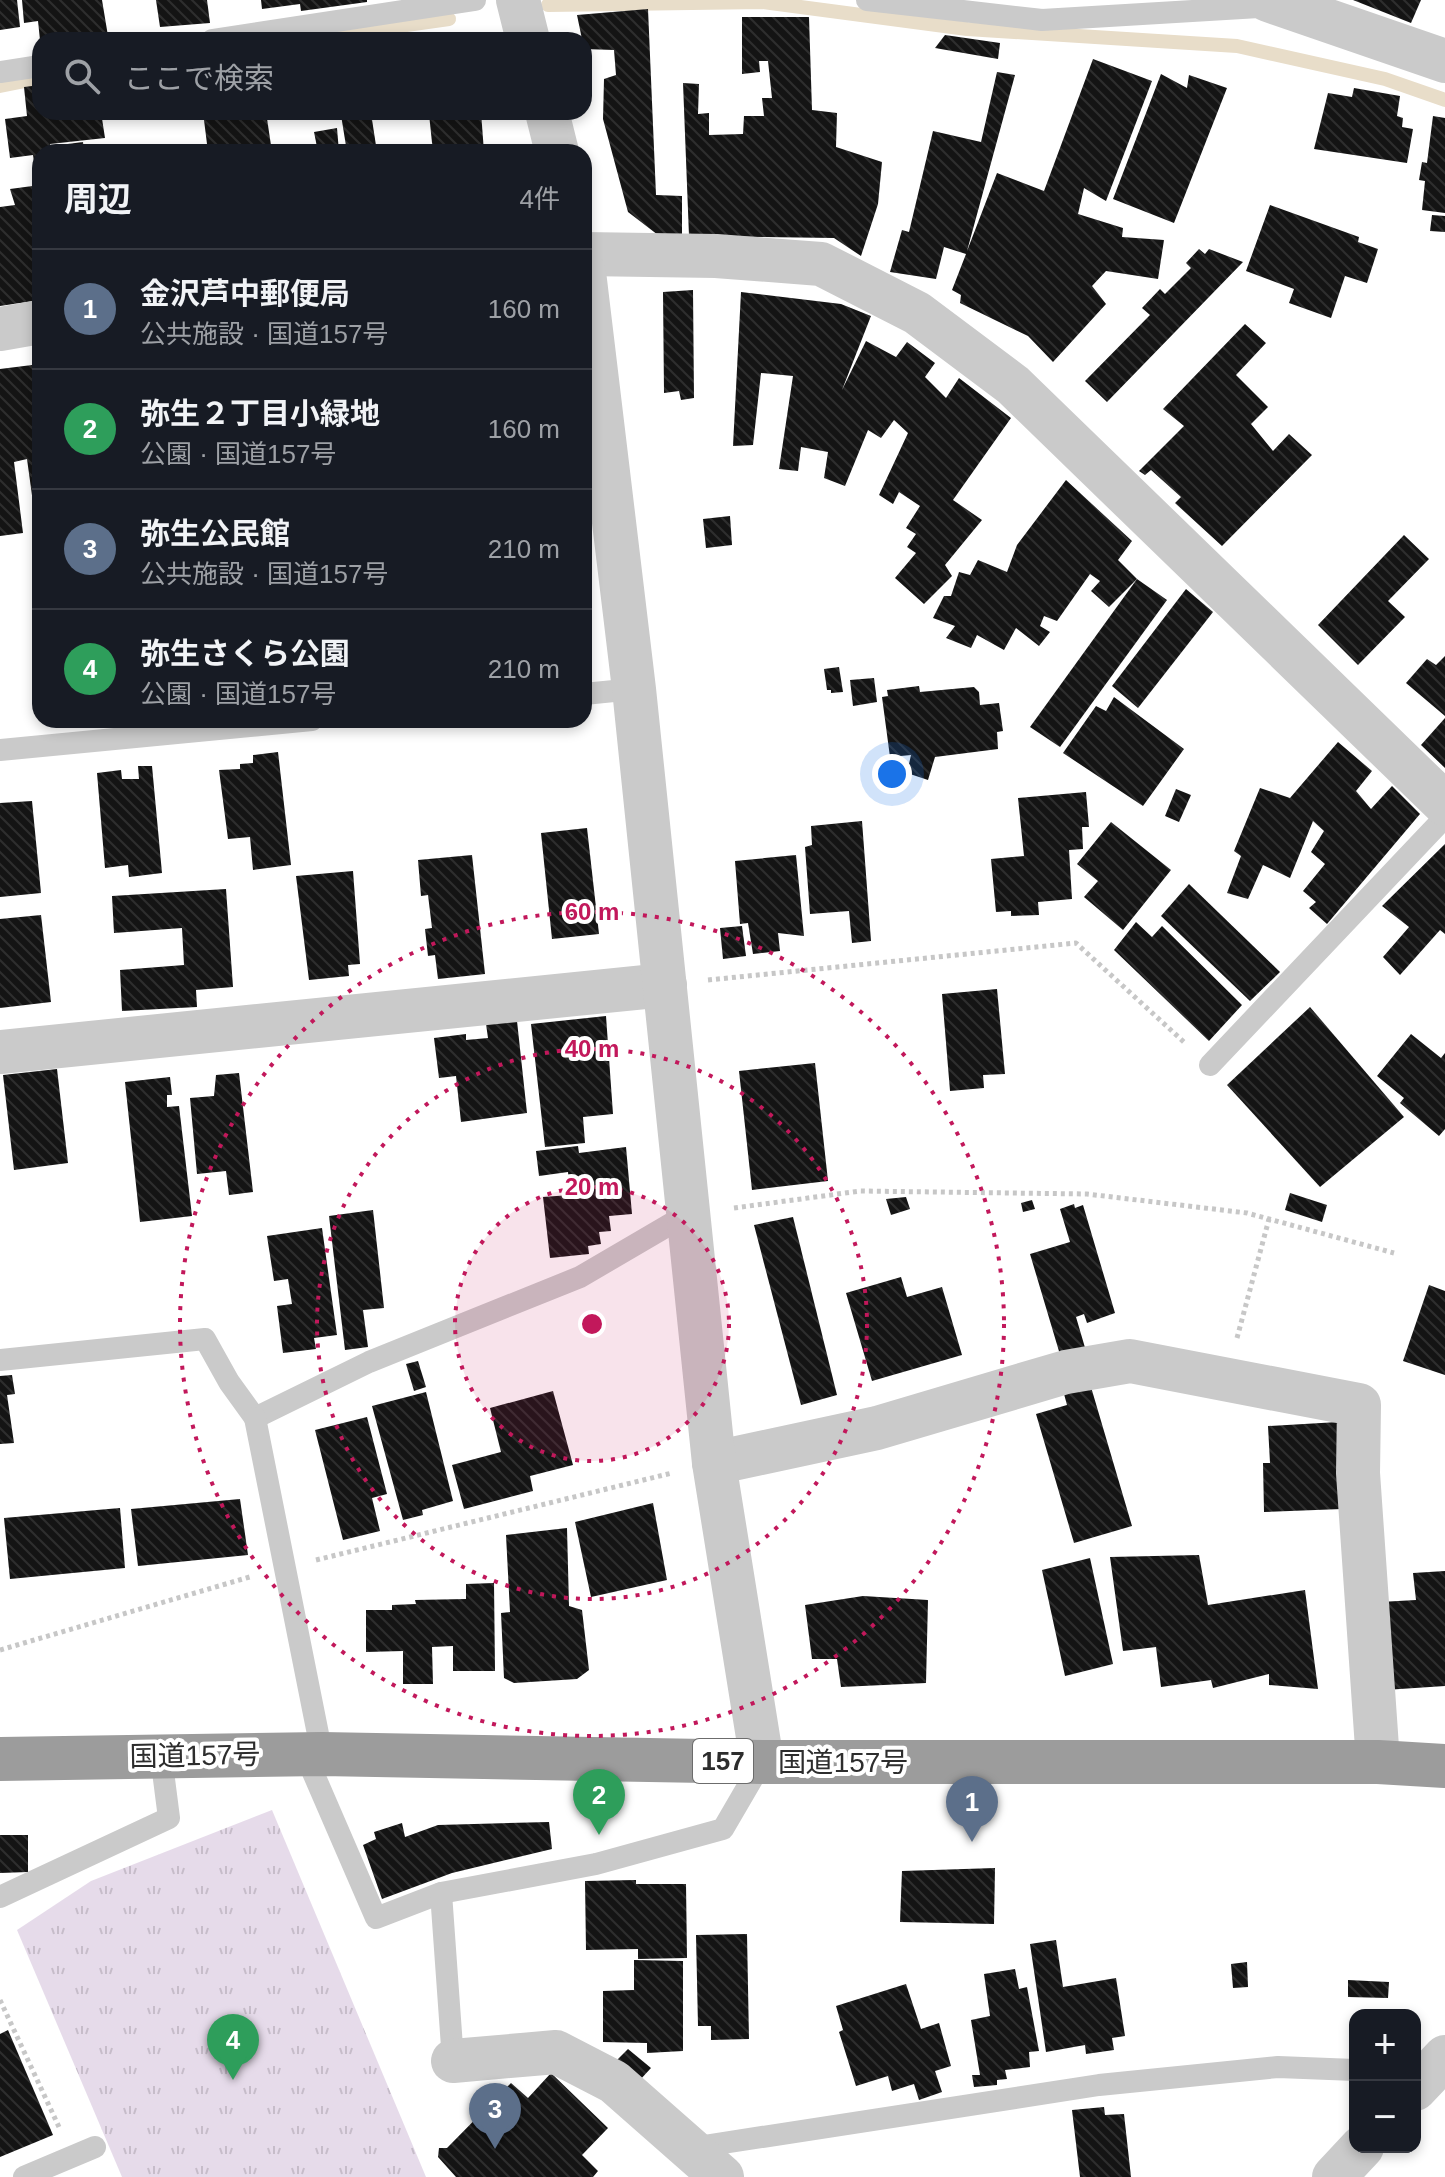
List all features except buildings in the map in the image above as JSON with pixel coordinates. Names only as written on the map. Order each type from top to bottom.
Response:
[{"type":"highway","name":"国道157号","points":[[0,1759],[314,1754],[762,1762],[1378,1762],[1445,1766]]},
{"type":"street","points":[[518,0],[526,32]]},
{"type":"street","points":[[1280,2],[1445,61]]},
{"type":"street","points":[[549,120],[555,144]]},
{"type":"street","points":[[592,254],[716,256],[821,264],[917,313],[1013,385],[1445,804]]},
{"type":"street","points":[[0,329],[32,323]]},
{"type":"street","points":[[592,339],[634,689],[714,1463],[762,1762]]},
{"type":"street","points":[[0,1052],[665,985]]},
{"type":"street","points":[[714,1463],[877,1428],[1066,1372],[1130,1361],[1359,1405],[1358,1473],[1378,1762]]},
{"type":"street","points":[[453,2061],[556,2052],[614,2082],[722,2177]]},
{"type":"street","points":[[1421,2082],[1445,2057]]},
{"type":"street","points":[[1334,2177],[1356,2153]]},
{"type":"lane","points":[[265,32],[475,0]]},
{"type":"lane","points":[[867,0],[1042,20],[1280,2]]},
{"type":"lane","points":[[0,72],[32,67]]},
{"type":"lane","points":[[592,693],[634,689]]},
{"type":"lane","points":[[0,750],[229,728]]},
{"type":"lane","points":[[1210,1065],[1445,817]]},
{"type":"lane","points":[[255,1418],[369,1362],[580,1277],[686,1215]]},
{"type":"lane","points":[[0,1360],[205,1339],[229,1382],[255,1418],[314,1754],[376,1918],[441,1893],[596,1864],[723,1829],[762,1762]]},
{"type":"lane","points":[[0,1897],[169,1818],[161,1756]]},
{"type":"lane","points":[[441,1893],[453,2061]]},
{"type":"lane","points":[[691,2148],[1099,2085],[1278,2067],[1349,2070]]},
{"type":"lane","points":[[24,2177],[95,2147]]},
{"type":"path","points":[[665,985],[1076,943],[1210,1065]]},
{"type":"path","points":[[686,1215],[860,1191],[1087,1194],[1269,1219],[1394,1253]]},
{"type":"path","points":[[1226,1380],[1269,1219]]},
{"type":"path","points":[[0,1650],[283,1568],[714,1463]]},
{"type":"path","points":[[0,2000],[72,2157]]},
{"type":"green space","points":[[272,1810],[426,2177],[122,2177],[17,1930],[91,1881]]},
{"type":"waterway","points":[[548,5],[763,2],[967,29],[1237,46],[1385,79],[1445,100]]},
{"type":"waterway","points":[[357,32],[449,19]]},
{"type":"waterway","points":[[0,86],[32,80]]},
{"type":"place","name":"弥生２丁目小緑地","points":[[599,1835]]},
{"type":"place","name":"金沢芦中郵便局","points":[[972,1842]]},
{"type":"place","name":"弥生さくら公園","points":[[233,2080]]},
{"type":"place","name":"弥生公民館","points":[[495,2149]]}]
